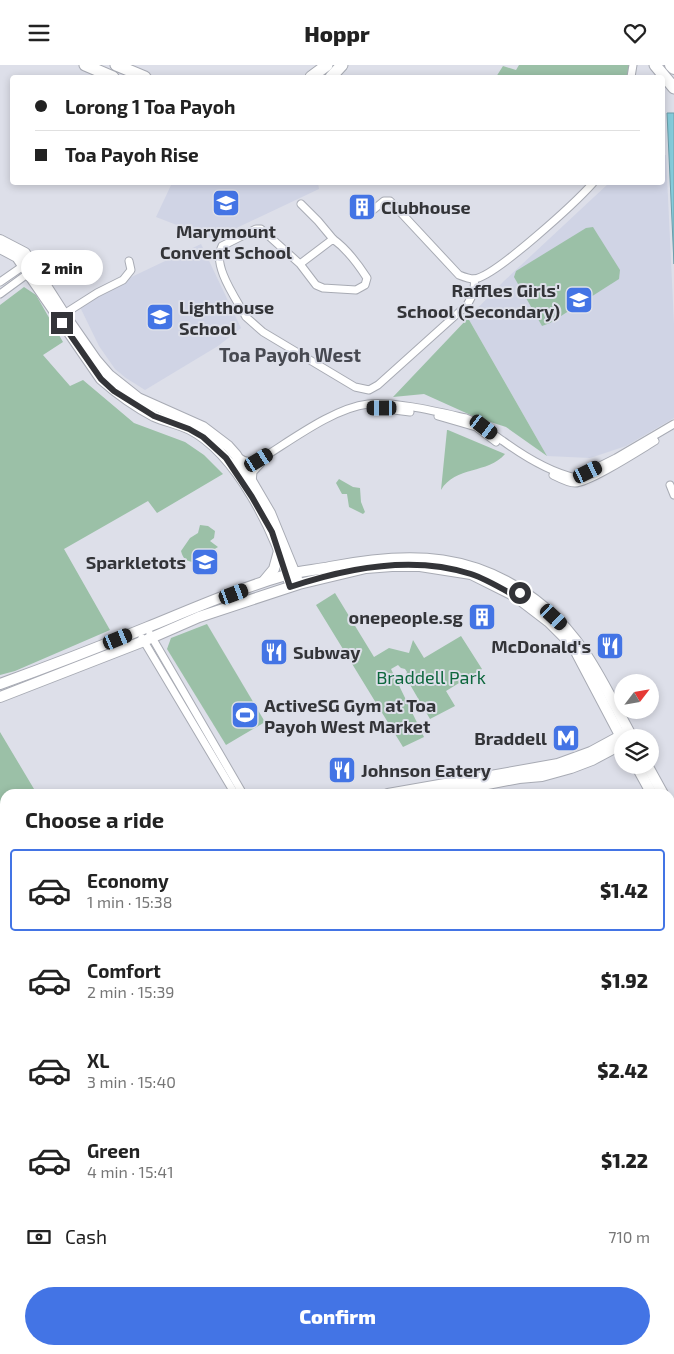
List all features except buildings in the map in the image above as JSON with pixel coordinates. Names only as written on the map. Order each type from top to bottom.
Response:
[{"type":"highway","points":[[671,65],[674,68]]},
{"type":"main road","points":[[85,65],[108,75]]},
{"type":"main road","points":[[116,65],[140,75]]},
{"type":"main road","points":[[314,75],[327,65]]},
{"type":"main road","points":[[333,75],[342,65]]},
{"type":"main road","points":[[655,65],[663,75]]},
{"type":"main road","points":[[665,77],[674,88]]},
{"type":"main road","points":[[0,240],[24,253],[29,267],[101,379],[114,391],[154,416],[189,429],[217,448],[230,463],[282,548],[312,570]]},
{"type":"main road","points":[[0,248],[17,257],[29,267]]},
{"type":"main road","points":[[51,300],[64,314],[96,359],[120,385],[152,405],[203,427],[220,438],[236,455],[270,513],[295,586]]},
{"type":"main road","points":[[264,582],[274,569],[282,548]]},
{"type":"main road","points":[[0,684],[100,642],[142,629],[264,582],[291,574],[373,559],[416,557],[476,567],[518,593],[573,646],[620,729]]},
{"type":"main road","points":[[0,697],[200,617],[295,586],[366,568],[392,565],[420,566],[471,574],[518,593]]},
{"type":"main road","points":[[425,789],[558,764],[614,743]]},
{"type":"main road","points":[[462,789],[519,778],[542,776],[572,768],[592,760],[614,745]]},
{"type":"main road","points":[[641,774],[649,789]]},
{"type":"main road","points":[[653,774],[660,789]]},
{"type":"street","points":[[368,214],[384,201],[390,201],[460,275],[474,279],[512,256],[591,185]]},
{"type":"street","points":[[301,204],[340,245],[367,278],[367,282],[361,288],[356,290],[323,288],[316,285],[300,264],[267,233],[258,229],[222,246],[220,264],[223,275],[246,317],[262,333],[355,387],[369,390],[378,385],[467,305],[475,285],[474,279]]},
{"type":"street","points":[[300,264],[333,239]]},
{"type":"street","points":[[64,314],[97,293],[123,280],[131,270],[129,261]]},
{"type":"street","points":[[0,282],[29,267]]},
{"type":"street","points":[[0,294],[29,267]]},
{"type":"street","points":[[236,455],[246,461],[259,460],[341,414],[366,404],[382,403],[466,417],[478,422],[527,458],[576,478],[616,458],[674,424]]},
{"type":"street","points":[[252,482],[253,472],[261,463],[341,414],[364,408],[382,408],[435,416],[468,424],[476,427],[528,463],[574,483],[614,465],[674,429]]},
{"type":"street","points":[[670,485],[674,495]]},
{"type":"street","points":[[142,629],[236,789]]},
{"type":"shaded area","name":"Raffles Girls' School (Secondary)","points":[[666,155],[674,324],[674,418],[626,446],[590,458],[547,456],[468,318],[504,281],[607,185],[665,185]]},
{"type":"shaded area","name":"Marymount Convent School","points":[[171,185],[318,185],[319,189],[213,239],[156,217]]},
{"type":"shaded area","name":"Lighthouse School","points":[[201,244],[241,328],[218,346],[145,390],[115,369],[99,346],[80,307],[123,281]]},
{"type":"green space","points":[[519,65],[631,65],[629,75],[497,75],[503,66],[516,70]]},
{"type":"green space","points":[[593,227],[620,270],[619,279],[550,323],[542,326],[514,277],[516,271],[586,228]]},
{"type":"green space","points":[[24,287],[36,295],[63,342],[43,355],[70,386],[83,380],[134,423],[185,442],[204,455],[223,474],[157,513],[148,501],[64,549],[110,630],[15,671],[0,675],[0,305]]},
{"type":"green space","points":[[468,318],[547,456],[506,427],[475,417],[424,394],[393,397]]},
{"type":"green space","points":[[447,430],[505,454],[490,465],[455,477],[447,482],[441,490]]},
{"type":"green space","points":[[339,479],[353,487],[360,488],[361,502],[365,512],[363,514],[349,507],[347,494],[342,494],[336,483]]},
{"type":"green space","points":[[200,525],[208,526],[215,531],[214,538],[210,541],[218,547],[190,562],[185,559],[181,551],[190,538],[198,533]]},
{"type":"green space","name":"Braddell Park","points":[[335,593],[374,657],[389,648],[409,653],[413,640],[424,658],[461,636],[482,669],[446,691],[455,706],[430,719],[405,676],[407,672],[405,669],[398,665],[391,669],[424,737],[403,747],[316,605]]},
{"type":"green space","points":[[207,624],[265,722],[226,745],[167,649],[171,638]]},
{"type":"green space","points":[[0,732],[34,789],[0,789]]},
{"type":"water","points":[[667,113],[674,113],[674,264]]},
{"type":"place","name":"Marymount Convent School","points":[[226,203]]},
{"type":"place","name":"Clubhouse","points":[[362,207]]},
{"type":"place","name":"Raffles Girls' School (Secondary)","points":[[579,300]]},
{"type":"place","name":"Lighthouse School","points":[[160,317]]},
{"type":"place","name":"Sparkletots","points":[[205,562]]},
{"type":"place","name":"onepeople.sg","points":[[482,617]]},
{"type":"place","name":"McDonald's","points":[[610,646]]},
{"type":"place","name":"Subway","points":[[274,652]]},
{"type":"place","name":"ActiveSG Gym at Toa Payoh West Market","points":[[245,715]]},
{"type":"place","name":"Braddell","points":[[566,738]]},
{"type":"place","name":"Johnson Eatery","points":[[342,770]]},
{"type":"district","name":"Toa Payoh West","points":[[290,354]]},
{"type":"route","points":[[62,323],[101,379],[114,391],[154,416],[189,429],[203,437],[226,458],[264,516],[272,532],[290,587],[366,568],[392,565],[440,568],[471,574],[515,596],[520,593]]}]
